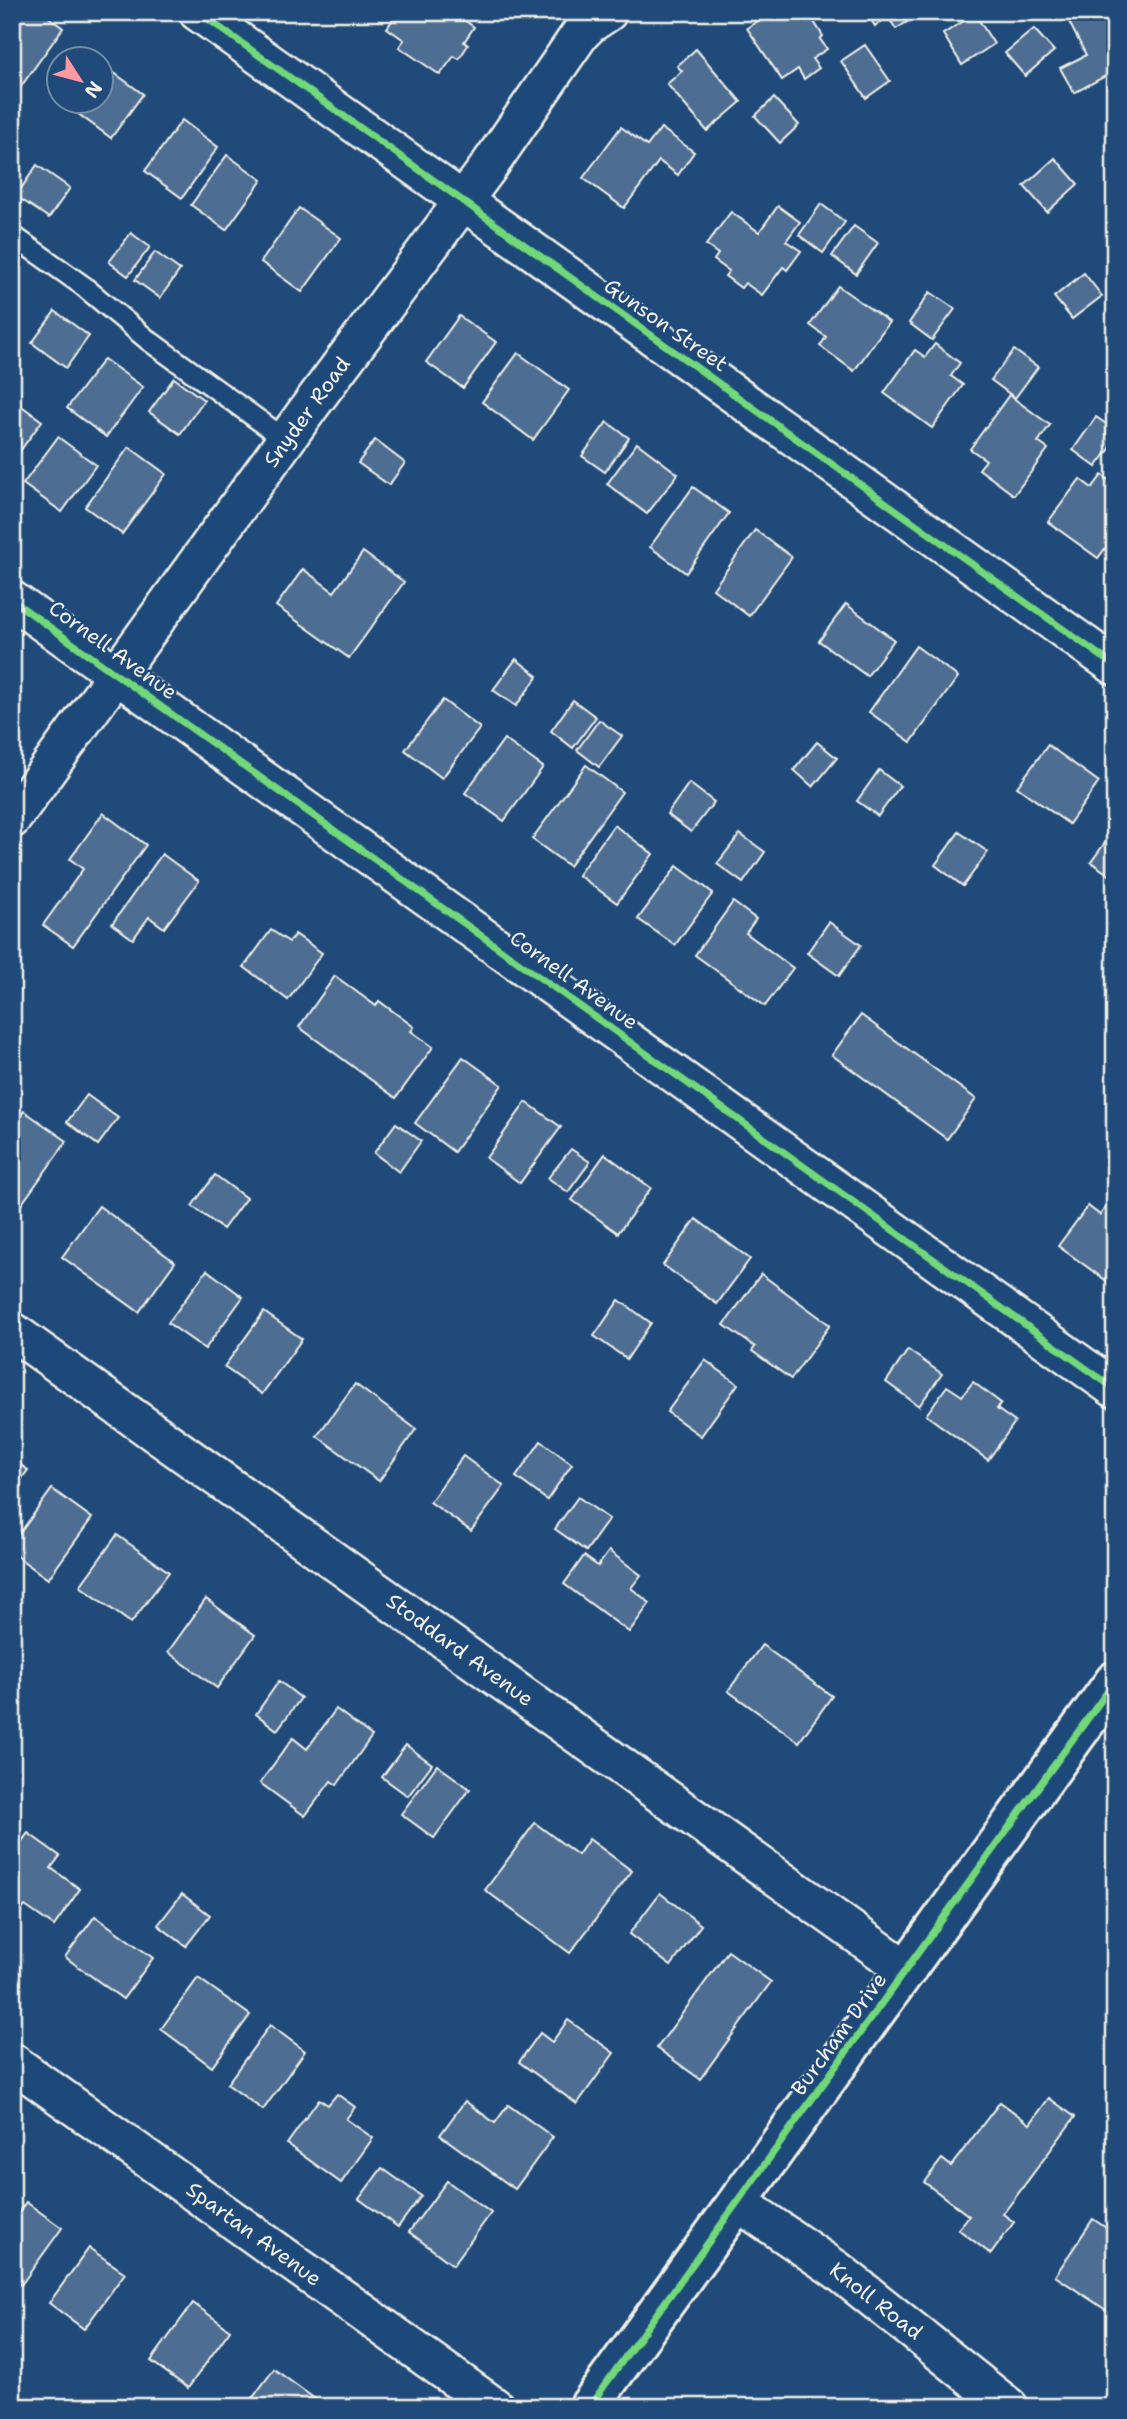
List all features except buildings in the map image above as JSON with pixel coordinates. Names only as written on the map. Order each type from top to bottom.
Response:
[{"type":"street","name":"Gunson Street","points":[[198,12],[1115,666]]},
{"type":"street","name":"Snyder Road","points":[[12,819],[462,202],[580,34],[608,12]]},
{"type":"street","name":"Cornell Avenue","points":[[12,600],[1115,1390]]},
{"type":"street","name":"Stoddard Avenue","points":[[12,1331],[907,1970]]},
{"type":"street","name":"Burcham Drive","points":[[589,2407],[1115,1681]]},
{"type":"street","name":"Spartan Avenue","points":[[12,2062],[495,2407]]},
{"type":"street","name":"Knoll Road","points":[[739,2203],[837,2270],[1009,2407]]},
{"type":"lane","points":[[12,235],[82,285],[148,340],[286,440]]},
{"type":"cycle path","points":[[198,12],[1115,666]]},
{"type":"cycle path","points":[[12,600],[1115,1389]]},
{"type":"cycle path","points":[[589,2407],[1115,1681]]}]
